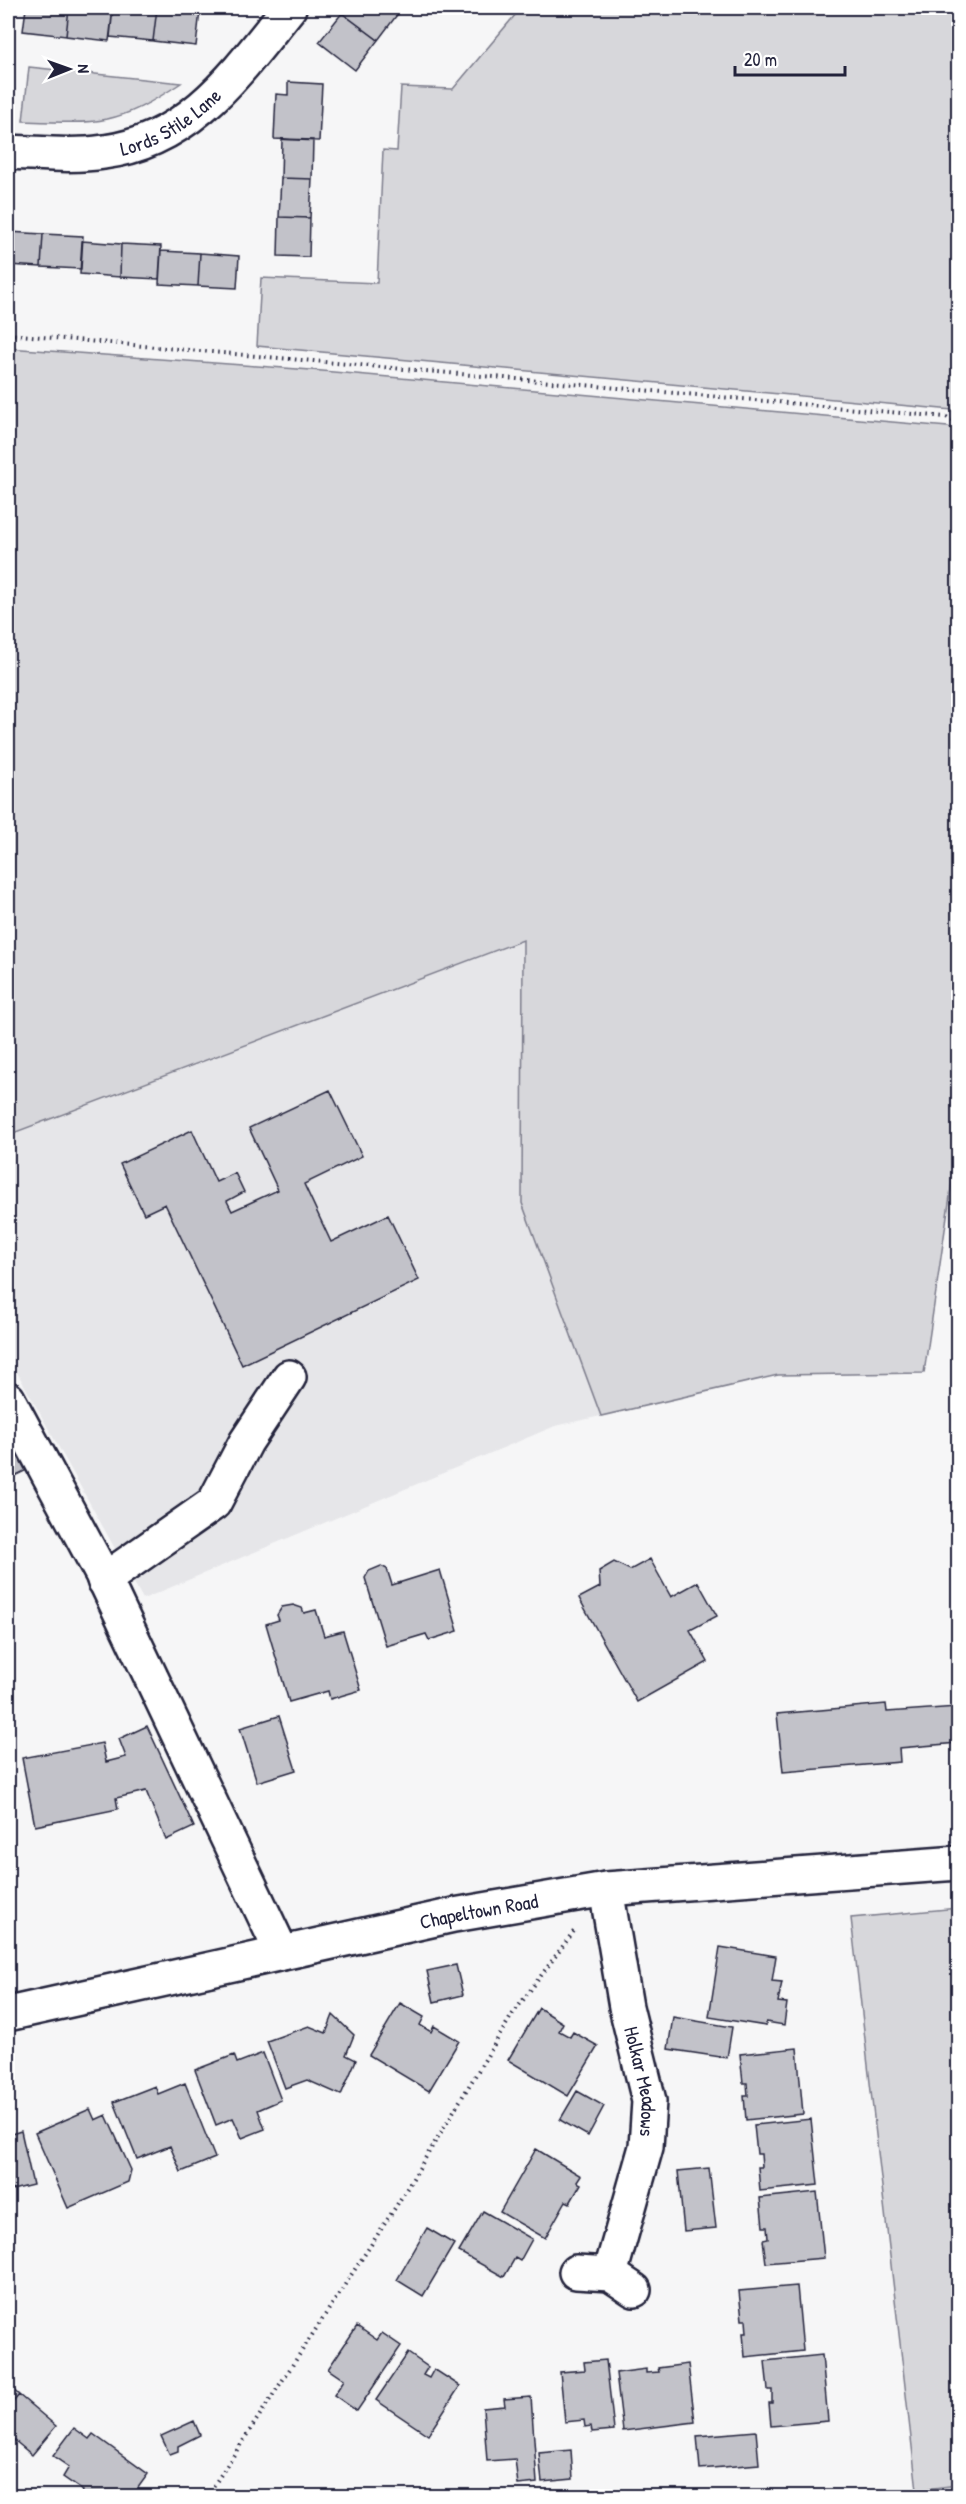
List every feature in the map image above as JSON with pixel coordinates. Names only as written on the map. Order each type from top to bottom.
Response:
[{"type":"main road","name":"Lords Stile Lane","points":[[8,152],[103,153],[159,136],[196,114],[233,77],[289,8]]},
{"type":"main road","points":[[104,1580],[214,1503],[246,1442],[289,1377]]},
{"type":"main road","points":[[8,1399],[104,1580],[282,1953]]},
{"type":"main road","name":"Chapeltown Road","points":[[8,2014],[454,1915],[606,1889],[958,1863]]},
{"type":"main road","name":"Holkar Meadows","points":[[576,2272],[622,2282],[646,2147],[649,2101],[627,2007],[606,1889]]},
{"type":"path","points":[[8,334],[946,417],[958,422]]},
{"type":"path","points":[[207,2496],[395,2208],[512,2015],[606,1889]]},
{"type":"shaded area","points":[[521,8],[958,8],[958,412],[257,346],[261,278],[377,283],[383,150],[397,151],[401,87],[453,89]]},
{"type":"shaded area","points":[[29,67],[181,83],[140,108],[106,119],[89,122],[23,121]]},
{"type":"shaded area","points":[[8,348],[523,940],[522,1203],[601,1416],[555,1426],[143,1599],[8,1356]]},
{"type":"shaded area","points":[[8,348],[311,370],[948,427],[958,431],[958,1141],[924,1373],[778,1375],[601,1416],[522,1203],[523,940],[8,1135]]},
{"type":"shaded area","points":[[958,1908],[958,2485],[917,2490],[851,1918]]},
{"type":"building","points":[[26,8],[69,8],[66,36],[23,31]]},
{"type":"building","points":[[69,8],[113,8],[109,41],[66,36]]},
{"type":"building","points":[[113,8],[157,8],[153,41],[110,37]]},
{"type":"building","points":[[157,8],[200,11],[196,46],[153,41]]},
{"type":"building","points":[[346,8],[396,8],[400,11],[378,40],[342,13]]},
{"type":"building","points":[[342,13],[378,40],[355,70],[319,42]]},
{"type":"building","points":[[8,53],[13,54],[9,89],[8,89]]},
{"type":"building","points":[[288,82],[322,84],[319,141],[274,139],[276,94],[288,95]]},
{"type":"building","points":[[282,139],[313,140],[312,179],[281,178]]},
{"type":"building","points":[[281,178],[312,179],[310,218],[279,217]]},
{"type":"building","points":[[279,217],[310,218],[309,257],[278,256]]},
{"type":"building","points":[[8,232],[43,234],[41,267],[8,265]]},
{"type":"building","points":[[43,234],[83,236],[81,269],[41,267]]},
{"type":"building","points":[[82,241],[121,244],[120,277],[80,274]]},
{"type":"building","points":[[121,244],[161,246],[159,279],[120,277]]},
{"type":"building","points":[[161,251],[200,253],[198,286],[159,284]]},
{"type":"building","points":[[200,253],[239,256],[237,288],[198,286]]},
{"type":"building","points":[[330,1090],[362,1156],[304,1184],[331,1242],[388,1215],[419,1280],[242,1365],[165,1204],[144,1214],[120,1164],[192,1130],[216,1182],[235,1173],[244,1192],[227,1201],[232,1211],[278,1190],[249,1128]]},
{"type":"building","points":[[8,1428],[27,1470],[8,1479]]},
{"type":"building","points":[[650,1559],[671,1597],[698,1582],[717,1616],[690,1630],[708,1662],[637,1702],[579,1598],[600,1587],[599,1571],[614,1562],[630,1570]]},
{"type":"building","points":[[381,1566],[387,1569],[392,1585],[440,1570],[458,1631],[429,1640],[426,1634],[386,1646],[365,1578],[369,1571]]},
{"type":"building","points":[[293,1605],[302,1608],[304,1613],[316,1610],[324,1636],[343,1631],[361,1690],[330,1699],[328,1691],[289,1702],[266,1624],[279,1620],[277,1615],[282,1607]]},
{"type":"building","points":[[886,1704],[887,1712],[957,1707],[958,1743],[899,1748],[900,1762],[783,1772],[777,1714]]},
{"type":"building","points":[[279,1716],[296,1770],[257,1782],[240,1728]]},
{"type":"building","points":[[147,1726],[194,1827],[166,1840],[146,1791],[116,1798],[118,1809],[35,1826],[22,1758],[102,1743],[106,1762],[126,1757],[119,1739]]},
{"type":"building","points":[[720,1947],[776,1956],[772,1981],[782,1982],[778,2002],[787,2003],[784,2025],[766,2022],[766,2026],[709,2017]]},
{"type":"building","points":[[456,1965],[463,1995],[434,2002],[427,1971]]},
{"type":"building","points":[[400,2003],[424,2017],[420,2025],[431,2032],[434,2026],[459,2041],[429,2091],[369,2055]]},
{"type":"building","points":[[539,2008],[563,2023],[559,2031],[570,2037],[573,2032],[598,2046],[568,2096],[508,2060]]},
{"type":"building","points":[[333,2015],[354,2035],[346,2055],[356,2060],[341,2095],[307,2080],[285,2088],[267,2041],[309,2026],[326,2033]]},
{"type":"building","points":[[673,2017],[732,2027],[727,2058],[668,2049]]},
{"type":"building","points":[[797,2048],[803,2114],[746,2120],[744,2096],[748,2096],[747,2083],[743,2083],[740,2054]]},
{"type":"building","points":[[263,2053],[281,2100],[258,2110],[265,2129],[242,2138],[233,2118],[216,2125],[195,2070],[234,2055],[237,2063]]},
{"type":"building","points":[[185,2083],[215,2158],[181,2172],[170,2146],[137,2159],[114,2102],[155,2086],[158,2094]]},
{"type":"building","points":[[577,2091],[604,2106],[588,2136],[560,2120]]},
{"type":"building","points":[[90,2109],[95,2120],[106,2115],[131,2170],[128,2182],[68,2208],[35,2133]]},
{"type":"building","points":[[811,2119],[818,2185],[760,2191],[758,2167],[762,2167],[761,2154],[757,2154],[754,2125]]},
{"type":"building","points":[[21,2131],[33,2185],[8,2191],[8,2135]]},
{"type":"building","points":[[536,2149],[581,2176],[577,2182],[581,2184],[570,2203],[566,2201],[545,2238],[500,2212]]},
{"type":"building","points":[[709,2168],[716,2228],[684,2231],[678,2171]]},
{"type":"building","points":[[817,2192],[824,2258],[766,2263],[763,2240],[768,2239],[767,2227],[763,2227],[760,2198]]},
{"type":"building","points":[[483,2211],[532,2239],[520,2261],[515,2258],[504,2277],[459,2252]]},
{"type":"building","points":[[427,2228],[454,2244],[423,2296],[397,2280]]},
{"type":"building","points":[[797,2286],[803,2351],[745,2357],[743,2333],[747,2333],[746,2320],[742,2320],[739,2291]]},
{"type":"building","points":[[357,2326],[377,2340],[382,2333],[401,2346],[357,2411],[334,2395],[344,2380],[328,2369]]},
{"type":"building","points":[[408,2353],[428,2367],[423,2375],[429,2378],[434,2369],[460,2386],[428,2435],[376,2400]]},
{"type":"building","points":[[822,2355],[828,2421],[771,2426],[769,2403],[772,2403],[772,2390],[768,2390],[765,2361]]},
{"type":"building","points":[[606,2360],[614,2430],[592,2432],[591,2426],[585,2427],[584,2420],[565,2422],[560,2372],[585,2370],[584,2362]]},
{"type":"building","points":[[688,2364],[695,2422],[623,2431],[616,2373],[646,2369],[646,2373],[659,2372],[658,2368]]},
{"type":"building","points":[[8,2385],[19,2395],[8,2408]]},
{"type":"building","points":[[19,2395],[56,2426],[32,2455],[8,2435],[8,2408]]},
{"type":"building","points":[[531,2397],[537,2483],[518,2485],[515,2459],[487,2461],[483,2408],[505,2406],[504,2399]]},
{"type":"building","points":[[194,2421],[200,2435],[178,2446],[178,2452],[170,2455],[161,2436]]},
{"type":"building","points":[[74,2428],[89,2439],[93,2434],[148,2474],[132,2496],[79,2496],[83,2491],[63,2477],[69,2467],[53,2456]]},
{"type":"building","points":[[756,2431],[759,2464],[700,2469],[697,2436]]},
{"type":"building","points":[[571,2450],[573,2479],[542,2482],[539,2453]]}]
